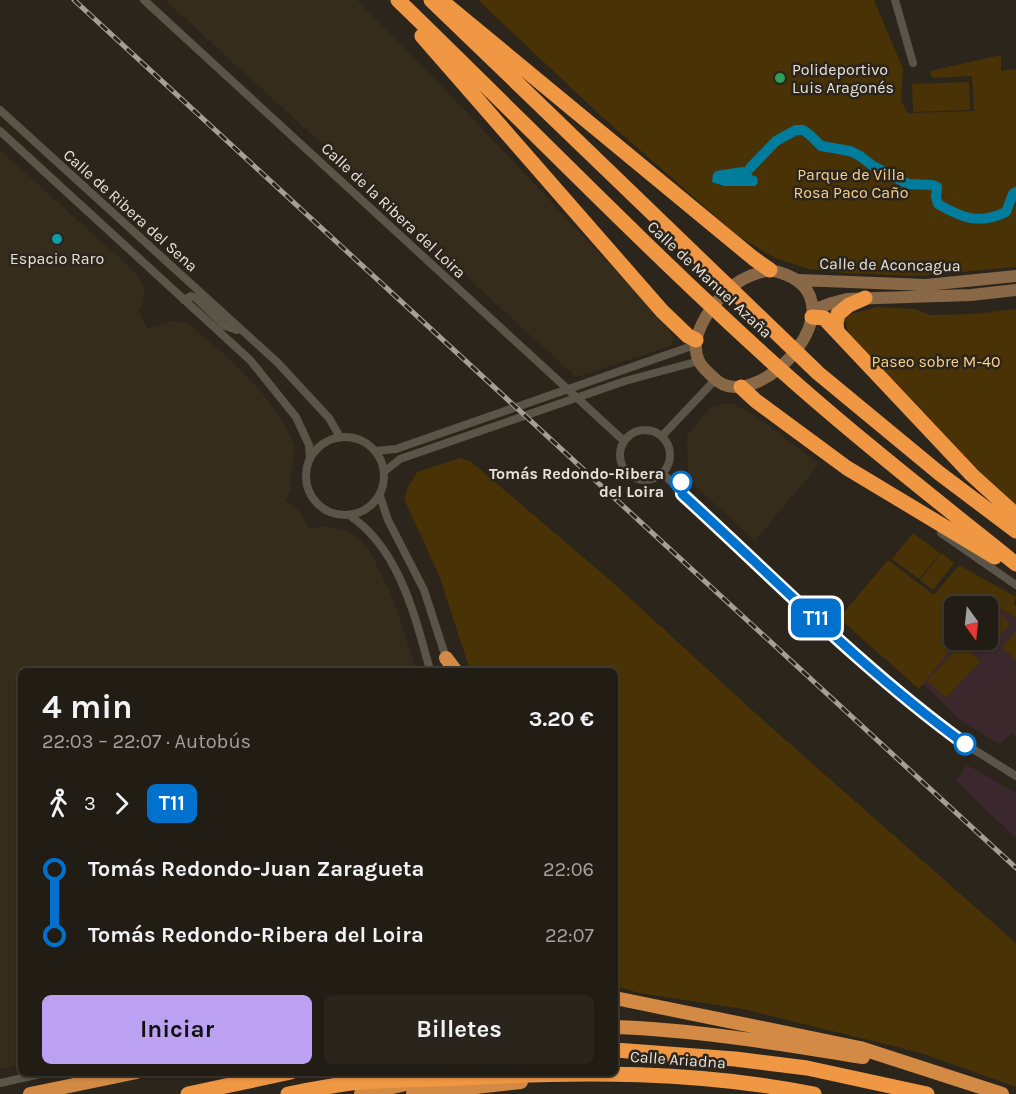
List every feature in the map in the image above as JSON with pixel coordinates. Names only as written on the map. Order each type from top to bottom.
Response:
[{"type":"highway","points":[[391,0],[662,311],[688,336],[697,340]]},
{"type":"highway","name":"Calle de Manuel Azaña","points":[[398,0],[673,270],[763,353],[852,432],[1016,564]]},
{"type":"highway","name":"Calle de Manuel Azaña","points":[[430,0],[818,373],[939,474],[1016,531]]},
{"type":"highway","points":[[441,0],[753,258],[764,271]]},
{"type":"highway","points":[[837,332],[838,314],[865,298]]},
{"type":"highway","points":[[812,317],[824,318],[972,475],[1016,515]]},
{"type":"highway","points":[[748,386],[756,401],[847,468],[1016,570]]},
{"type":"highway","points":[[618,999],[860,1048],[1002,1094]]},
{"type":"highway","points":[[618,1027],[657,1029],[788,1045],[912,1065]]},
{"type":"highway","name":"Calle Ariadna","points":[[618,1050],[735,1059],[807,1068],[927,1094]]},
{"type":"highway","name":"Calle Ariadna","points":[[618,1074],[722,1080],[813,1094]]},
{"type":"highway","points":[[618,1075],[643,1074]]},
{"type":"highway","points":[[30,1094],[118,1076]]},
{"type":"highway","points":[[188,1094],[272,1076]]},
{"type":"highway","name":"Calle Ariadna","points":[[288,1094],[350,1083],[498,1076]]},
{"type":"highway","points":[[413,1094],[526,1081],[610,1076]]},
{"type":"highway","points":[[362,1094],[424,1080]]},
{"type":"main road","points":[[764,271],[784,273],[799,280],[809,293],[812,317],[803,339],[788,360],[748,386],[728,388],[715,380],[699,361],[697,340],[707,314],[720,297],[739,281],[764,271]]},
{"type":"main road","name":"Calle de Aconcagua","points":[[799,280],[926,285],[1016,276]]},
{"type":"main road","name":"Calle de Aconcagua","points":[[812,317],[832,303],[865,298],[971,295],[1016,290]]},
{"type":"street","name":"Calle de la Ribera del Loira","points":[[144,0],[624,441]]},
{"type":"street","points":[[895,0],[913,63]]},
{"type":"street","name":"Calle de Ribera del Sena","points":[[0,110],[304,390],[329,418],[340,437]]},
{"type":"street","name":"Calle de Ribera del Sena","points":[[0,131],[250,360],[302,427],[309,445],[310,459]]},
{"type":"street","name":"Calle de Ribera del Sena","points":[[184,300],[190,297],[196,298],[225,326],[243,332]]},
{"type":"street","points":[[376,451],[401,447],[621,370],[697,340]]},
{"type":"street","points":[[385,471],[404,458],[625,381],[699,361]]},
{"type":"street","points":[[662,436],[715,380]]},
{"type":"street","points":[[642,430],[649,430],[662,436],[670,455],[662,473],[656,477],[642,479],[629,473],[621,462],[621,447],[624,441],[642,430]]},
{"type":"street","points":[[349,516],[370,507],[380,496],[385,471],[382,460],[370,446],[356,438],[340,437],[322,444],[310,459],[306,479],[309,492],[315,502],[331,513],[349,516],[365,527],[384,550],[402,585],[414,616],[429,668]]},
{"type":"street","points":[[847,468],[1016,585]]},
{"type":"street","points":[[662,473],[904,699],[965,744],[1016,776]]},
{"type":"street","points":[[380,496],[388,520],[424,590],[447,664]]},
{"type":"street","points":[[0,1083],[31,1076]]},
{"type":"shaded area","points":[[165,0],[357,0],[440,84],[668,326],[673,341],[670,346],[576,377]]},
{"type":"shaded area","points":[[0,150],[135,272],[144,288],[143,303],[139,311],[147,329],[170,321],[187,323],[229,358],[263,394],[285,425],[295,448],[291,490],[285,500],[299,511],[309,529],[326,526],[349,532],[369,549],[394,601],[415,668],[18,668],[18,1065],[0,1069]]},
{"type":"shaded area","points":[[725,403],[733,404],[756,416],[819,464],[755,541],[688,479],[687,435],[710,408]]},
{"type":"shaded area","points":[[998,608],[1016,618],[1016,737],[1012,733],[1000,744],[964,723],[922,683],[950,650],[998,650]]},
{"type":"shaded area","points":[[967,765],[1016,793],[1016,838],[956,781]]},
{"type":"green space","name":"Parque de Villa Rosa Paco Caño","points":[[478,0],[874,0],[903,69],[901,101],[908,113],[974,111],[972,76],[932,78],[930,71],[1001,55],[1001,71],[1016,69],[1016,267],[917,276],[809,269],[775,258],[737,235],[601,116]]},
{"type":"green space","points":[[969,82],[970,110],[913,112],[912,84]]},
{"type":"green space","name":"Paseo sobre M-40","points":[[877,307],[916,309],[929,315],[974,314],[1016,309],[1016,505],[956,450],[849,335],[844,316]]},
{"type":"green space","points":[[460,458],[470,461],[609,579],[764,721],[1016,943],[1016,1087],[921,1053],[743,1009],[639,993],[618,987],[618,668],[469,668],[439,575],[404,499],[417,472]]},
{"type":"green space","points":[[913,533],[940,553],[919,579],[892,559]]},
{"type":"green space","points":[[941,553],[954,563],[933,590],[920,580]]},
{"type":"green space","points":[[888,560],[934,595],[959,565],[1016,597],[1014,604],[1016,618],[998,608],[998,596],[944,596],[944,650],[950,650],[919,689],[839,618]]},
{"type":"green space","points":[[998,613],[1010,624],[998,638]]},
{"type":"green space","points":[[1016,632],[1016,660],[1002,647]]},
{"type":"green space","points":[[955,650],[968,650],[980,661],[946,698],[927,681]]},
{"type":"water","points":[[750,168],[752,175],[757,177],[758,183],[755,186],[724,186],[712,182],[716,171]]},
{"type":"waterway","points":[[750,168],[776,141],[796,130],[803,130],[821,146],[850,151],[908,184],[937,187],[938,204],[963,216],[979,219],[1006,212],[1016,192]]},
{"type":"railway","points":[[74,0],[1016,868]]},
{"type":"bus line","name":"T11","points":[[681,482],[682,494],[766,572],[904,699],[965,744]]},
{"type":"place","name":"Polideportivo Luis Aragonés","points":[[780,78]]},
{"type":"place","name":"Espacio Raro","points":[[57,239]]},
{"type":"place","name":"Tomás Redondo-Ribera del Loira","points":[[681,482]]}]
